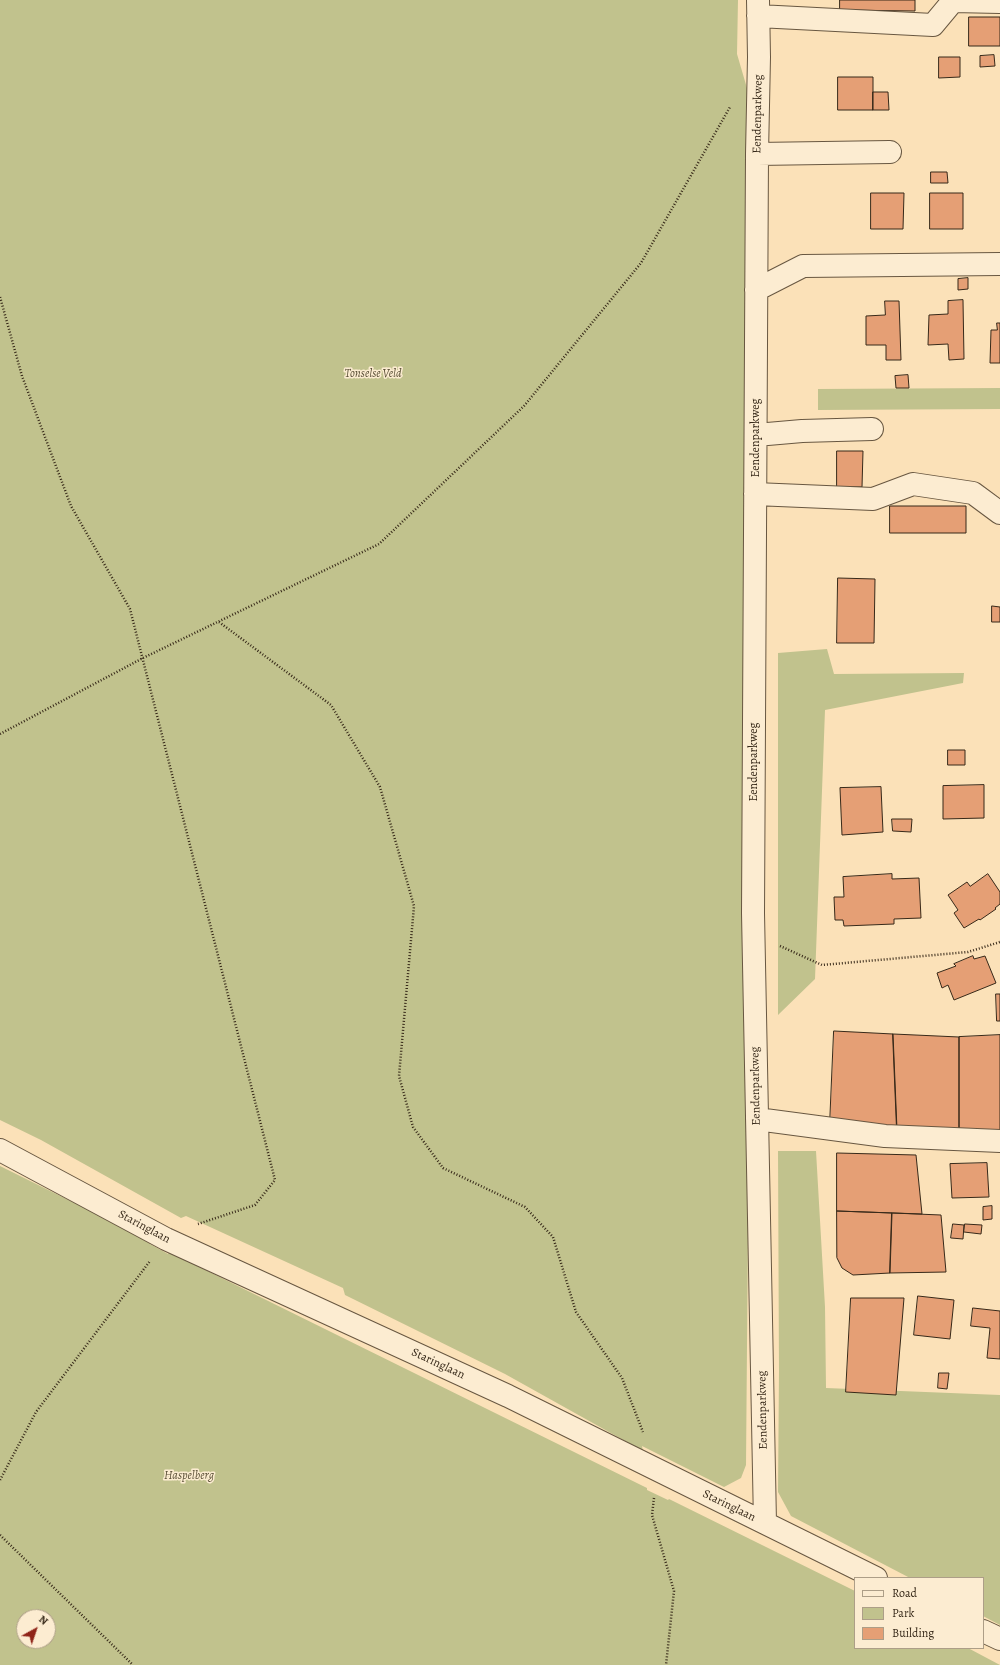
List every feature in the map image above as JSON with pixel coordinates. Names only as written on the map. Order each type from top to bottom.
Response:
[{"type":"street","points":[[758,8],[933,25],[953,1],[1000,2]]},
{"type":"street","name":"Eendenparkweg","points":[[758,8],[759,57],[756,290],[754,934],[765,1524]]},
{"type":"street","points":[[757,154],[890,152]]},
{"type":"street","points":[[756,290],[803,266],[1000,264]]},
{"type":"street","points":[[756,434],[872,429]]},
{"type":"street","points":[[755,494],[874,499],[914,484],[973,493],[1000,513]]},
{"type":"street","points":[[757,1119],[885,1136],[1000,1141]]},
{"type":"street","name":"Staringlaan","points":[[0,1150],[166,1240],[508,1396],[874,1577]]},
{"type":"street","points":[[984,1631],[1000,1639]]},
{"type":"path","points":[[0,734],[143,658],[379,544],[524,406],[641,263],[732,105]]},
{"type":"path","points":[[0,297],[22,376],[71,506],[130,609],[275,1180],[255,1205],[182,1229],[166,1240],[36,1412],[0,1480]]},
{"type":"path","points":[[220,622],[331,705],[380,787],[414,906],[399,1076],[413,1127],[443,1168],[525,1207],[553,1238],[576,1312],[622,1378],[659,1472],[652,1515],[674,1590],[666,1665]]},
{"type":"path","points":[[754,934],[822,966],[968,952],[1000,942]]},
{"type":"path","points":[[0,1535],[133,1665]]},
{"type":"green space","name":"Tonselse Veld","points":[[0,0],[738,0],[737,54],[749,95],[745,804],[748,1227],[746,1465],[741,1478],[724,1487],[642,1446],[643,1451],[505,1374],[345,1295],[343,1288],[186,1216],[181,1218],[41,1140],[0,1120]]},
{"type":"green space","points":[[1000,388],[1000,409],[818,410],[818,389]]},
{"type":"green space","points":[[827,649],[834,674],[964,673],[963,683],[825,710],[815,979],[778,1015],[778,653]]},
{"type":"green space","points":[[778,1151],[816,1151],[825,1307],[826,1388],[1000,1395],[1000,1625],[984,1617],[984,1577],[908,1577],[791,1516],[778,1492]]},
{"type":"green space","name":"Haspelberg","points":[[0,1166],[151,1241],[150,1244],[168,1254],[169,1252],[647,1488],[647,1490],[668,1500],[669,1499],[854,1591],[854,1649],[970,1649],[1000,1665],[0,1665]]},
{"type":"building","points":[[840,0],[915,0],[915,11],[840,10]]},
{"type":"building","points":[[969,17],[1000,17],[1000,46],[969,46]]},
{"type":"building","points":[[994,55],[995,66],[980,67],[980,56]]},
{"type":"building","points":[[939,57],[960,57],[960,77],[939,78]]},
{"type":"building","points":[[838,77],[873,77],[873,110],[838,110]]},
{"type":"building","points":[[873,92],[888,92],[889,110],[873,110]]},
{"type":"building","points":[[931,172],[947,172],[948,183],[931,183]]},
{"type":"building","points":[[871,193],[904,193],[903,229],[871,229]]},
{"type":"building","points":[[930,193],[963,193],[963,229],[930,229]]},
{"type":"building","points":[[968,278],[968,289],[958,290],[958,279]]},
{"type":"building","points":[[963,300],[964,359],[949,360],[948,344],[928,345],[929,315],[948,314],[948,301]]},
{"type":"building","points":[[885,301],[899,301],[901,360],[886,360],[886,345],[866,345],[866,316],[885,315]]},
{"type":"building","points":[[997,323],[1000,323],[1000,363],[990,363],[991,330],[997,330]]},
{"type":"building","points":[[908,375],[909,388],[896,388],[895,376]]},
{"type":"building","points":[[837,451],[863,451],[862,487],[837,487]]},
{"type":"building","points":[[890,506],[966,506],[966,533],[890,533]]},
{"type":"building","points":[[838,578],[875,579],[874,643],[837,643]]},
{"type":"building","points":[[992,606],[1000,607],[1000,622],[992,622]]},
{"type":"building","points":[[948,750],[965,750],[965,765],[948,765]]},
{"type":"building","points":[[984,785],[984,818],[943,819],[943,786]]},
{"type":"building","points":[[881,787],[883,832],[842,835],[840,788]]},
{"type":"building","points":[[892,819],[912,819],[911,832],[893,831]]},
{"type":"building","points":[[892,874],[892,879],[919,878],[921,918],[894,919],[894,924],[844,926],[843,920],[835,920],[834,897],[844,897],[843,877]]},
{"type":"building","points":[[988,874],[1000,892],[1000,904],[995,908],[996,909],[980,920],[979,919],[964,928],[954,913],[958,910],[948,895],[967,882],[970,886]]},
{"type":"building","points":[[973,956],[974,959],[985,956],[996,983],[954,1000],[948,985],[942,988],[937,973],[956,966],[954,964]]},
{"type":"building","points":[[996,994],[1000,994],[1000,1021],[997,1021]]},
{"type":"building","points":[[834,1031],[893,1034],[897,1130],[830,1124]]},
{"type":"building","points":[[893,1034],[959,1037],[959,1131],[897,1130]]},
{"type":"building","points":[[1000,1035],[1000,1130],[959,1131],[959,1037]]},
{"type":"building","points":[[837,1153],[916,1155],[922,1214],[837,1211]]},
{"type":"building","points":[[987,1163],[989,1197],[952,1198],[950,1164]]},
{"type":"building","points":[[992,1206],[992,1219],[983,1220],[983,1207]]},
{"type":"building","points":[[837,1211],[892,1213],[890,1273],[853,1275],[842,1268],[837,1258]]},
{"type":"building","points":[[892,1213],[941,1215],[946,1272],[890,1273]]},
{"type":"building","points":[[953,1224],[964,1225],[963,1239],[951,1238]]},
{"type":"building","points":[[965,1224],[982,1225],[981,1234],[964,1232]]},
{"type":"building","points":[[918,1296],[954,1300],[950,1339],[914,1335]]},
{"type":"building","points":[[851,1298],[904,1298],[896,1395],[846,1392]]},
{"type":"building","points":[[973,1308],[1000,1311],[1000,1359],[987,1358],[990,1328],[971,1326]]},
{"type":"building","points":[[939,1373],[949,1373],[947,1389],[938,1388]]}]
